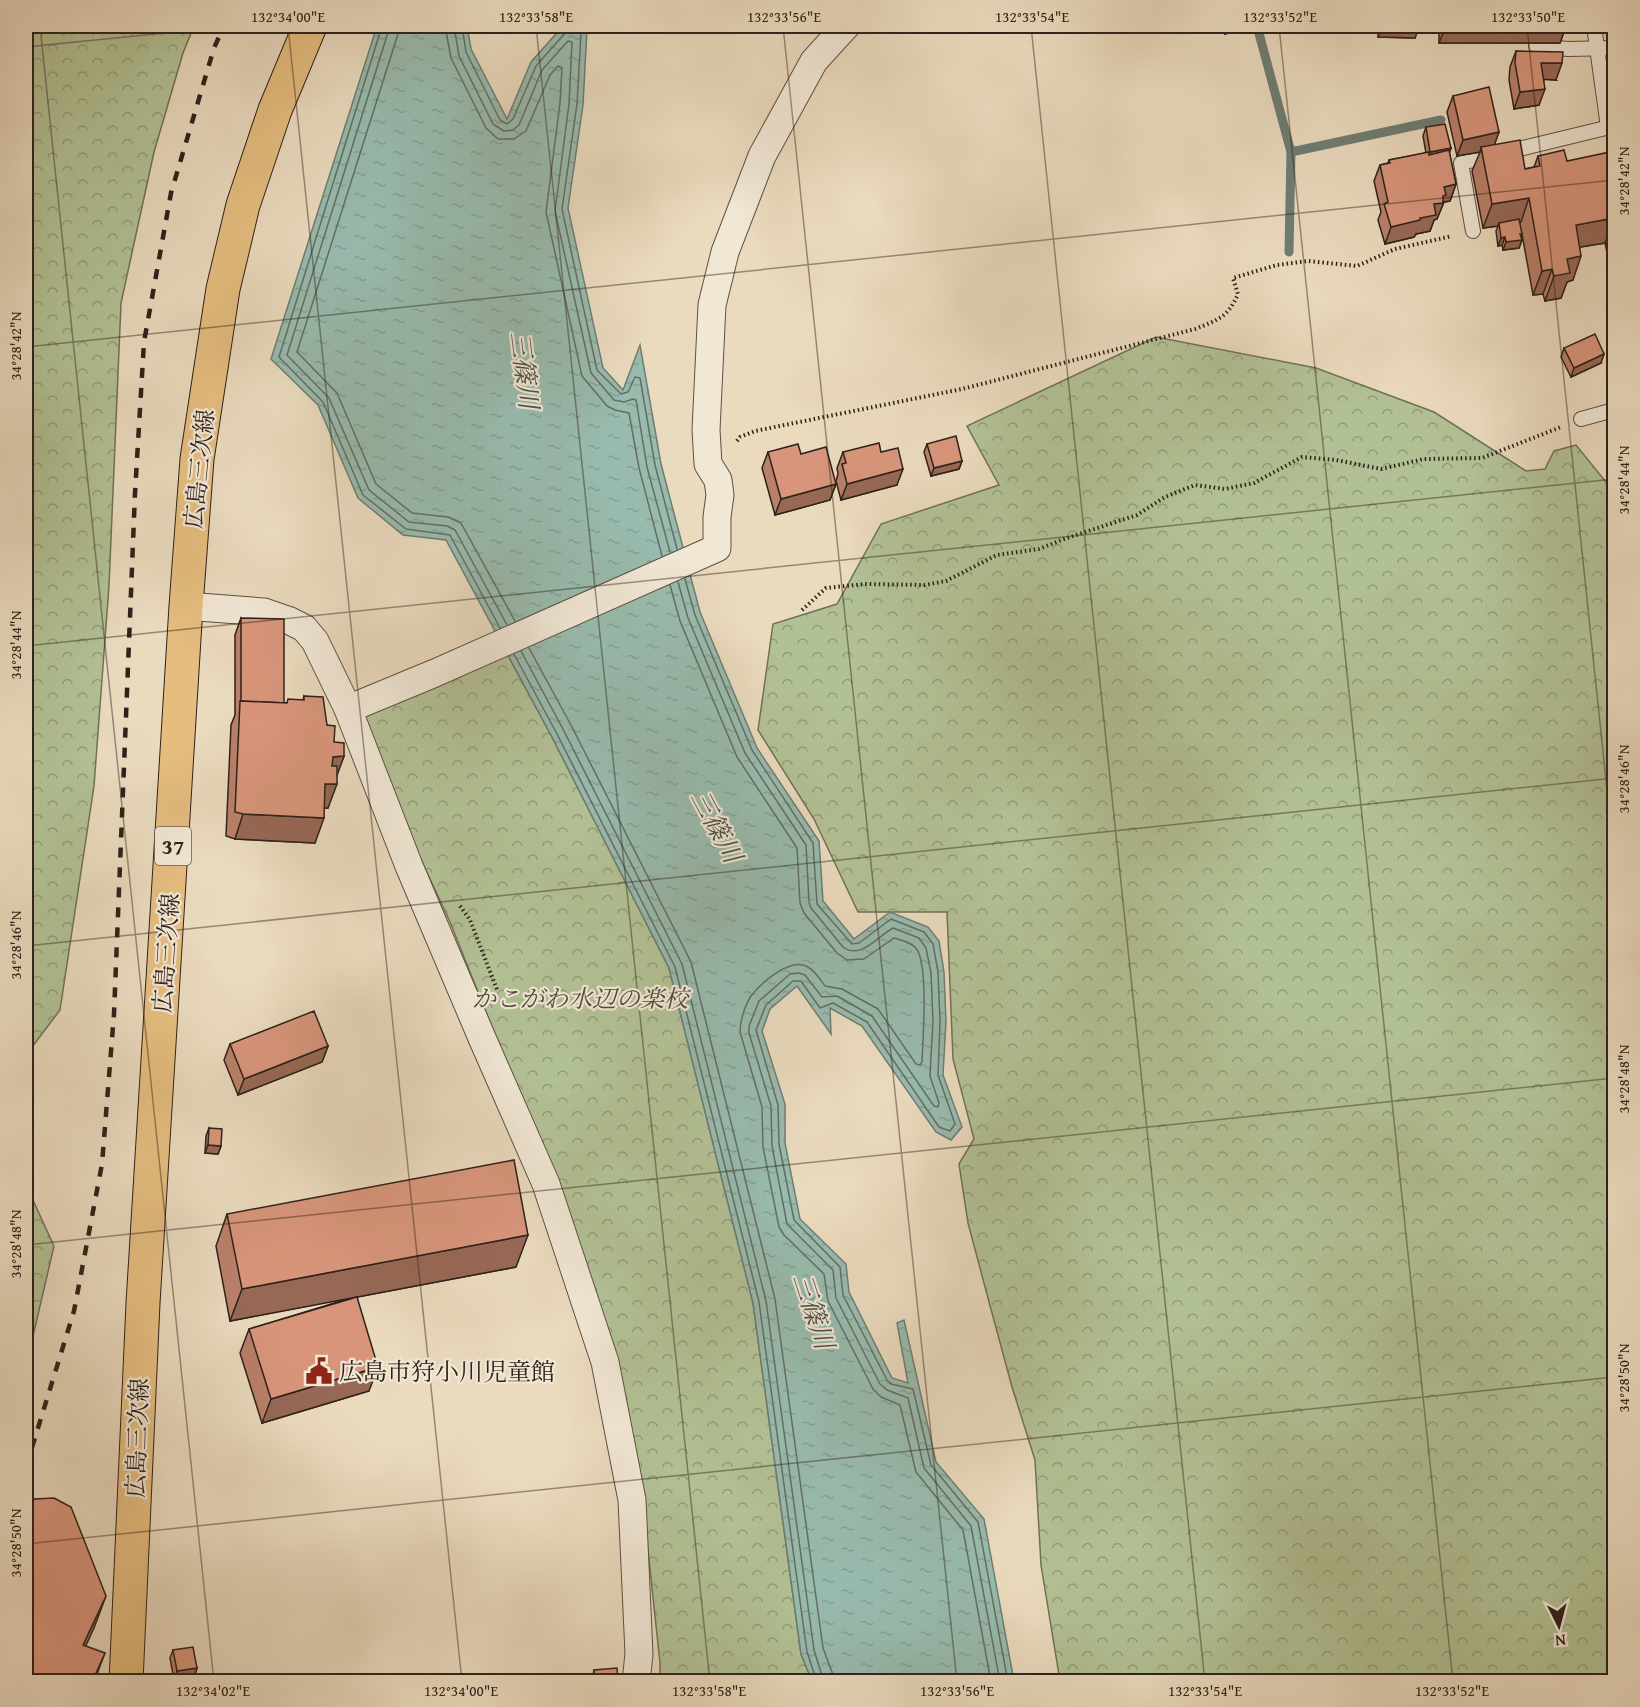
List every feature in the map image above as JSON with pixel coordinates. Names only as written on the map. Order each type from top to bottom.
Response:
[{"type":"main road","name":"広島三次線","points":[[126,1682],[143,1303],[197,459],[223,289],[243,205],[275,110],[310,26]]},
{"type":"street","points":[[348,709],[717,548],[720,495],[718,480],[708,464],[707,387],[712,305],[725,252],[762,156],[814,61],[846,26]]},
{"type":"street","points":[[186,606],[264,612],[304,628],[315,641],[348,709],[414,876],[546,1184],[605,1362],[632,1500],[639,1653],[636,1682]]},
{"type":"lane","points":[[1473,231],[1461,163],[1611,127],[1594,26]]},
{"type":"lane","points":[[1536,46],[1597,50],[1614,48]]},
{"type":"lane","points":[[1581,419],[1614,410]]},
{"type":"path","points":[[713,469],[722,462],[740,437],[755,431],[962,389],[1195,329],[1220,320],[1232,307],[1238,294],[1233,278],[1276,265],[1308,261],[1357,266],[1395,249],[1473,231]]},
{"type":"path","points":[[802,610],[826,588],[865,584],[925,585],[946,581],[997,555],[1040,549],[1137,515],[1165,497],[1195,484],[1225,489],[1254,483],[1302,457],[1336,460],[1381,469],[1424,459],[1482,458],[1581,419]]},
{"type":"green space","points":[[26,26],[194,26],[183,53],[154,152],[121,303],[109,586],[94,786],[60,1010],[26,1055]]},
{"type":"green space","points":[[1156,337],[1316,368],[1434,412],[1526,471],[1545,469],[1554,451],[1576,445],[1606,482],[1614,508],[1614,1681],[1060,1681],[1041,1565],[1035,1460],[1012,1387],[968,1223],[959,1164],[974,1139],[953,1059],[947,912],[858,912],[814,819],[758,730],[773,624],[837,604],[881,524],[999,485],[967,426]]},
{"type":"green space","name":"かこがわ水辺の楽校","points":[[505,650],[552,737],[669,968],[753,1303],[801,1654],[812,1681],[660,1681],[642,1494],[544,1157],[450,922],[390,793],[358,713]]},
{"type":"green space","points":[[26,1185],[54,1246],[26,1366]]},
{"type":"water","name":"三篠川","points":[[377,26],[467,26],[471,49],[507,119],[531,62],[563,26],[583,26],[587,29],[583,105],[568,208],[603,368],[623,390],[640,345],[661,464],[700,612],[757,748],[819,841],[823,901],[854,939],[890,912],[928,927],[939,941],[944,972],[946,1021],[943,1075],[962,1127],[951,1140],[936,1132],[862,1026],[830,1008],[831,1034],[797,986],[770,1009],[762,1031],[785,1104],[785,1143],[800,1219],[846,1264],[849,1292],[892,1378],[908,1383],[897,1323],[904,1320],[936,1462],[984,1519],[1014,1681],[812,1681],[801,1654],[753,1303],[669,968],[552,737],[446,540],[403,535],[358,498],[318,405],[271,359]]},
{"type":"building","points":[[1381,26],[1418,26],[1418,30],[1381,29]]},
{"type":"building","points":[[1516,51],[1563,52],[1562,63],[1541,63],[1545,89],[1520,92],[1515,63]]},
{"type":"building","points":[[1489,87],[1499,132],[1463,140],[1453,96]]},
{"type":"building","points":[[1445,124],[1451,148],[1430,152],[1426,127]]},
{"type":"building","points":[[1520,140],[1525,169],[1540,166],[1538,156],[1564,150],[1567,161],[1610,152],[1614,176],[1614,218],[1576,225],[1581,256],[1567,259],[1570,273],[1554,276],[1552,269],[1542,271],[1529,198],[1492,204],[1481,147]]},
{"type":"building","points":[[1449,150],[1456,184],[1444,187],[1446,195],[1443,196],[1443,203],[1434,204],[1436,215],[1391,227],[1384,204],[1388,202],[1380,165],[1390,163],[1389,160]]},
{"type":"building","points":[[1519,219],[1522,240],[1506,242],[1505,237],[1501,238],[1499,223]]},
{"type":"building","points":[[1595,334],[1604,354],[1574,368],[1564,348]]},
{"type":"building","points":[[956,436],[962,461],[934,468],[927,444]]},
{"type":"building","points":[[879,443],[881,452],[898,448],[903,469],[847,484],[842,464],[846,463],[843,452]]},
{"type":"building","points":[[798,444],[801,454],[826,447],[836,484],[781,499],[768,452]]},
{"type":"building","points":[[241,618],[284,619],[284,703],[241,701]]},
{"type":"building","points":[[304,696],[323,697],[327,725],[335,726],[334,742],[344,743],[344,756],[333,757],[332,766],[337,766],[337,784],[325,784],[324,818],[235,812],[240,701],[287,703],[288,699],[304,700]]},
{"type":"building","points":[[314,1011],[328,1046],[244,1079],[230,1044]]},
{"type":"building","points":[[209,1128],[222,1129],[221,1146],[208,1145]]},
{"type":"building","points":[[514,1160],[528,1235],[242,1289],[227,1214]]},
{"type":"building","points":[[357,1297],[378,1367],[271,1399],[249,1329]]},
{"type":"building","points":[[54,1498],[71,1507],[106,1596],[83,1645],[105,1653],[92,1682],[26,1682],[26,1523],[34,1499]]},
{"type":"building","points":[[193,1647],[197,1668],[177,1671],[173,1650]]},
{"type":"building","points":[[617,1668],[618,1682],[594,1682],[594,1670]]},
{"type":"waterway","points":[[1257,26],[1291,152],[1289,252]]},
{"type":"waterway","points":[[1291,152],[1441,120]]},
{"type":"railway","points":[[26,1467],[74,1311],[102,1164],[114,1014],[135,493],[144,342],[171,193],[214,48],[224,26]]},
{"type":"place","name":"広島市狩小川児童館","points":[[319,1371]]}]
